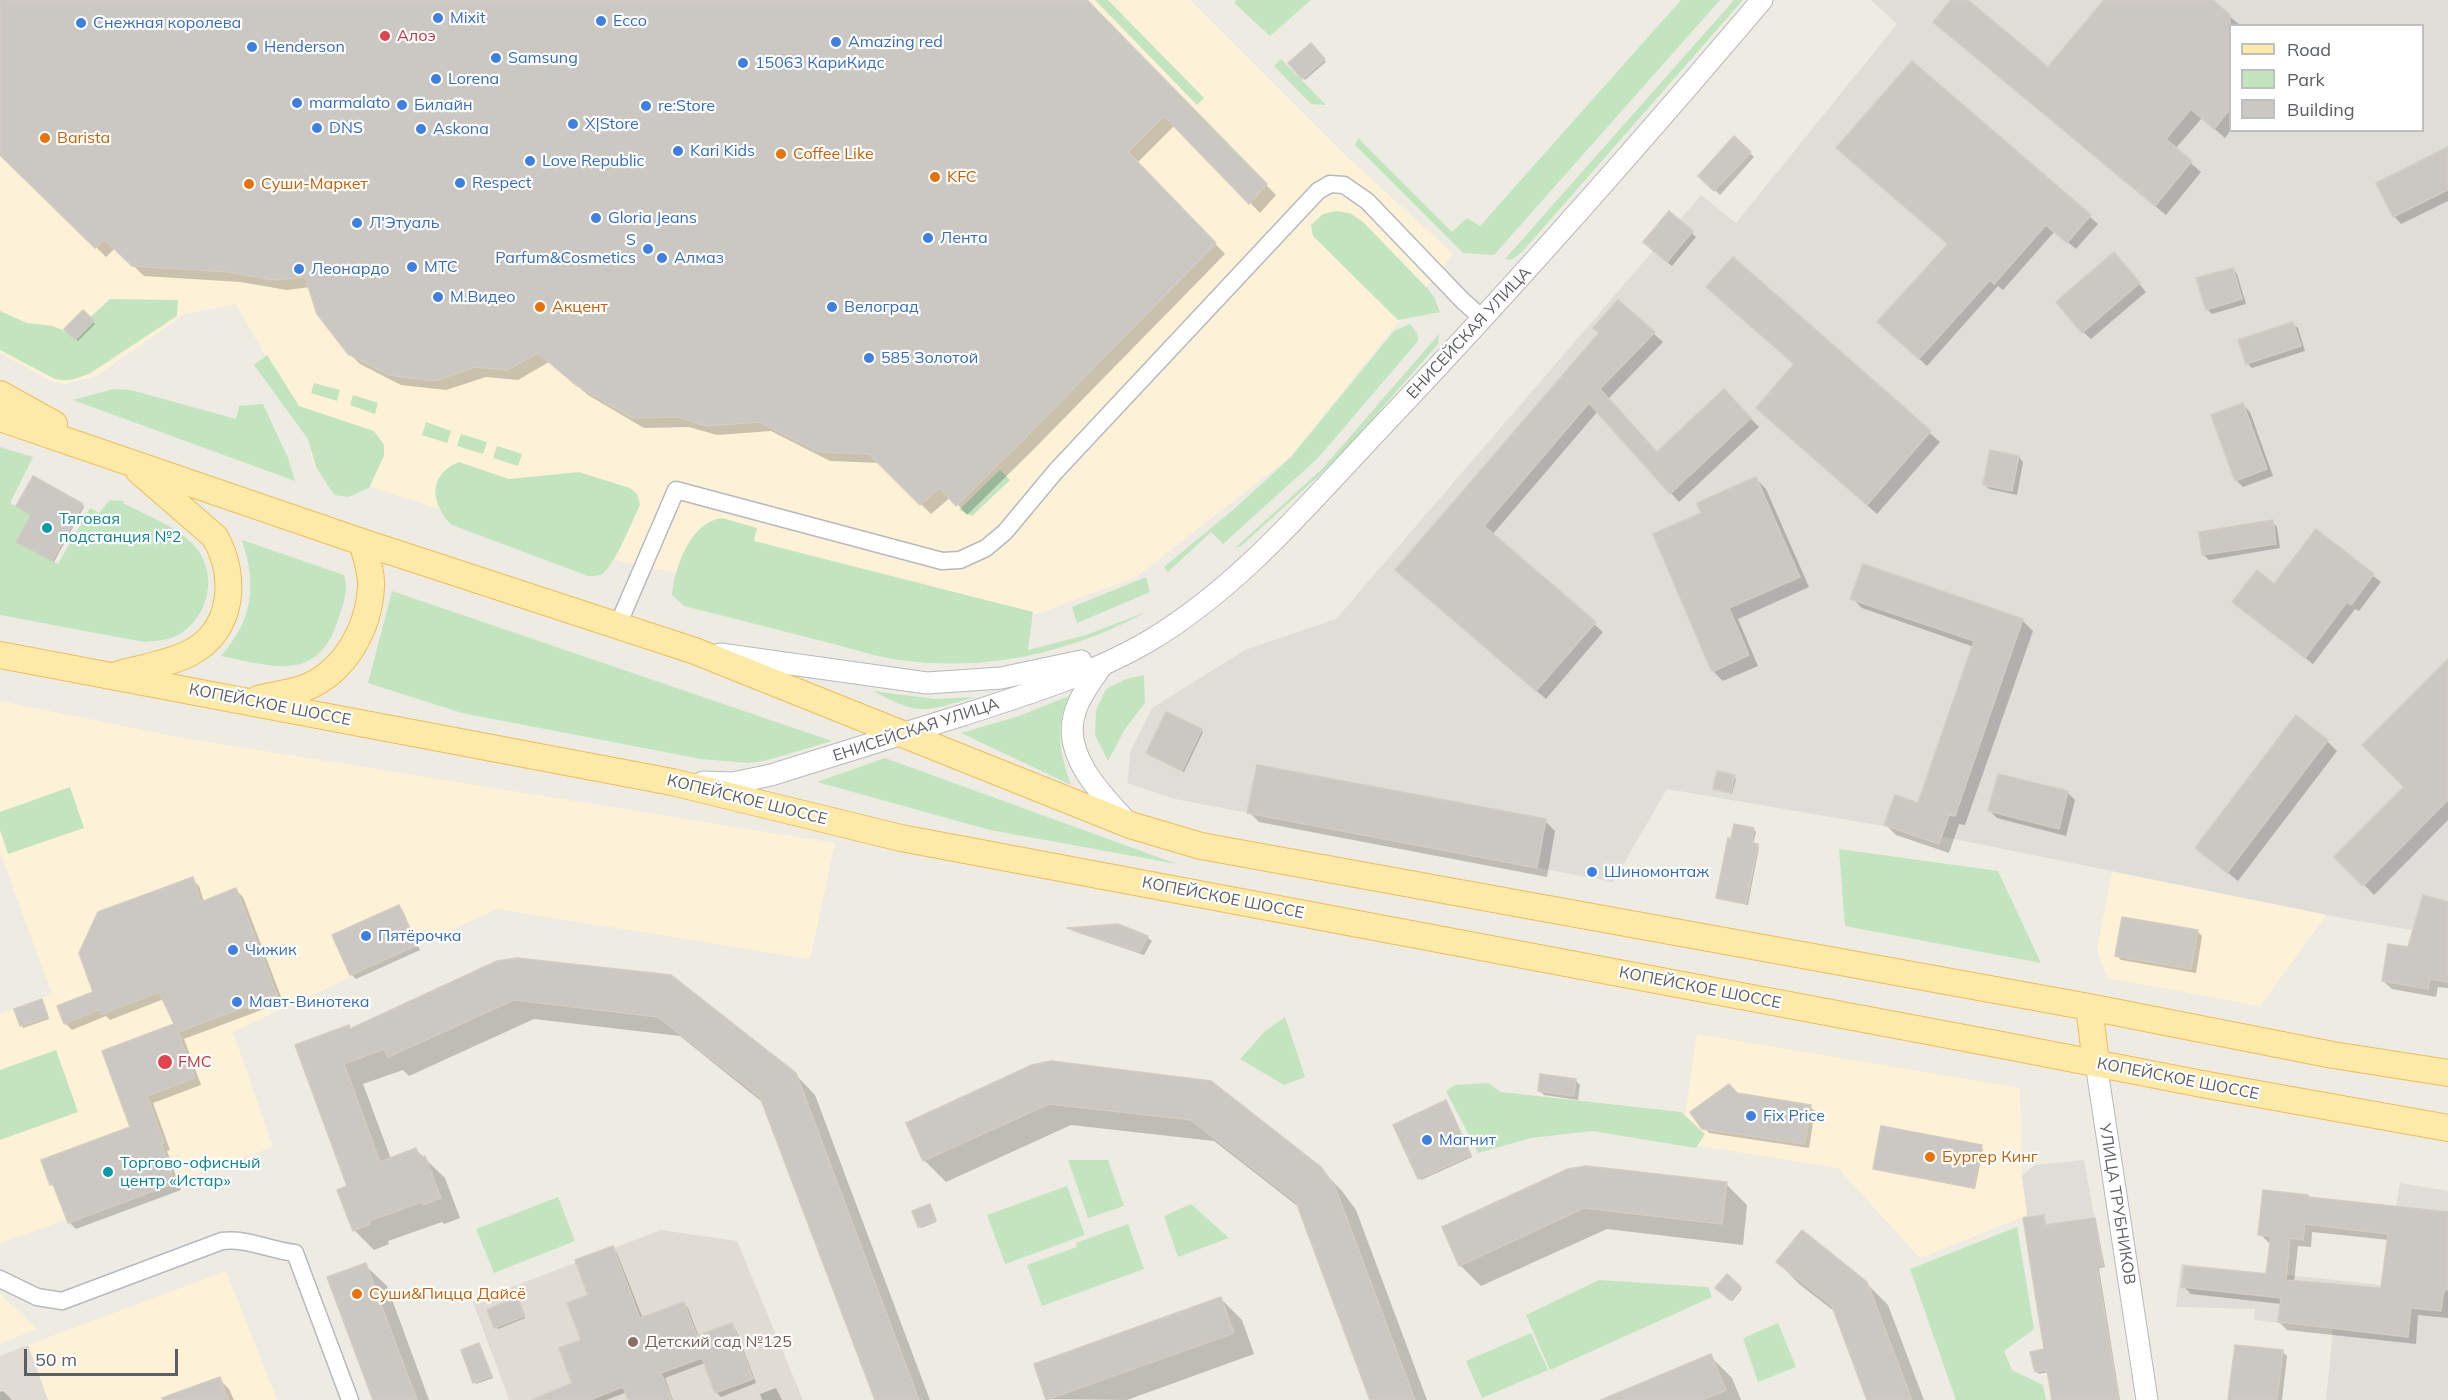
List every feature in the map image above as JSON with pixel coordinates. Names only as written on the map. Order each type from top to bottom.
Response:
[{"type":"main road","points":[[0,394],[118,458],[215,537],[227,565],[229,598],[220,622],[204,644],[192,652],[169,661],[110,677]]},
{"type":"main road","points":[[0,418],[362,542],[695,651],[1130,825],[1212,848],[2088,1007],[2333,1055],[2448,1073]]},
{"type":"main road","points":[[249,701],[306,687],[330,674],[347,656],[362,626],[371,586],[362,542]]},
{"type":"main road","name":"КОПЕЙСКОЕ ШОССЕ","points":[[0,655],[672,782],[901,838],[2448,1128]]},
{"type":"main road","name":"УЛИЦА ТРУБНИКОВ","points":[[2088,1007],[2096,1063]]},
{"type":"street","name":"ЕНИСЕЙСКАЯ УЛИЦА","points":[[672,782],[734,783],[771,775],[1027,694],[1101,667],[1150,640],[1206,603],[1233,581],[1286,529],[1484,319],[1641,143],[1762,0]]},
{"type":"street","points":[[617,627],[676,490],[942,561],[960,560],[986,548],[1005,532],[1055,472],[1318,191],[1330,184],[1344,185],[1367,201],[1462,300],[1484,319]]},
{"type":"street","name":"ЕНИСЕЙСКАЯ УЛИЦА","points":[[695,651],[927,683],[1001,678],[1056,668],[1150,640]]},
{"type":"street","points":[[1101,667],[1080,700],[1073,717],[1073,739],[1080,761],[1101,794],[1130,825]]},
{"type":"street","name":"УЛИЦА ТРУБНИКОВ","points":[[2096,1063],[2147,1400]]},
{"type":"street","points":[[0,1279],[37,1297],[62,1301],[222,1241],[239,1239],[276,1251],[295,1253],[350,1400]]},
{"type":"shaded area","name":"Алмаз","points":[[0,0],[1190,0],[1344,154],[1453,254],[1290,457],[1136,577],[973,638],[552,546],[316,469],[311,456],[311,437],[236,304],[184,314],[97,376],[65,384],[53,382],[0,353]]},
{"type":"shaded area","points":[[1871,0],[2448,0],[2448,936],[2352,920],[1930,834],[1667,789],[1613,882],[1175,799],[1127,783],[1131,750],[1152,708],[1245,650],[1336,619],[1701,195],[1736,223],[1897,24]]},
{"type":"shaded area","points":[[0,701],[178,737],[835,843],[810,959],[497,909],[233,1032],[273,1147],[0,1243],[0,1014],[52,994],[0,852]]},
{"type":"shaded area","points":[[2112,872],[2328,913],[2260,1006],[2107,978],[2097,950]]},
{"type":"shaded area","points":[[1697,1034],[2020,1088],[2022,1176],[2028,1215],[1920,1258],[1838,1168],[1681,1143]]},
{"type":"shaded area","points":[[2084,1160],[2103,1265],[2098,1267],[2119,1400],[2023,1218],[2027,1215],[2022,1176],[2035,1165]]},
{"type":"shaded area","points":[[2400,1183],[2448,1191],[2448,1400],[2326,1400],[2333,1329],[2254,1320],[2255,1309],[2176,1307],[2181,1264],[2383,1285]]},
{"type":"shaded area","name":"Детский сад №125","points":[[661,1230],[737,1241],[803,1400],[509,1400],[473,1302]]},
{"type":"shaded area","points":[[226,1271],[277,1400],[48,1400],[28,1345]]},
{"type":"shaded area","points":[[0,1294],[37,1329],[0,1344]]},
{"type":"shaded area","points":[[28,1345],[48,1400],[0,1400],[0,1356]]},
{"type":"green space","points":[[1095,0],[1108,0],[1204,98],[1197,105]]},
{"type":"green space","points":[[1237,0],[1311,0],[1270,36],[1234,3]]},
{"type":"green space","points":[[1681,0],[1720,0],[1494,255],[1463,253],[1355,145],[1358,138],[1452,232],[1467,218],[1480,226]]},
{"type":"green space","points":[[1734,0],[1743,0],[1522,252],[1511,260],[1505,259]]},
{"type":"green space","points":[[1281,59],[1326,105],[1311,104],[1274,66]]},
{"type":"green space","points":[[1336,211],[1350,213],[1363,222],[1427,288],[1434,297],[1440,312],[1398,320],[1313,236],[1311,225],[1323,214]]},
{"type":"green space","points":[[110,299],[178,300],[177,316],[89,374],[71,379],[53,378],[0,350],[0,311],[27,323],[53,326],[72,334]]},
{"type":"green space","points":[[1410,324],[1417,333],[1418,341],[1318,458],[1223,544],[1211,532],[1168,572],[1164,567],[1234,509],[1291,457],[1394,331]]},
{"type":"green space","points":[[1439,334],[1438,344],[1348,447],[1241,546],[1235,548],[1322,469]]},
{"type":"green space","points":[[267,355],[299,406],[374,431],[384,445],[384,456],[369,488],[348,497],[334,495],[316,467],[308,439],[254,365]]},
{"type":"green space","points":[[314,383],[340,390],[337,401],[311,393]]},
{"type":"green space","points":[[113,389],[131,390],[236,419],[239,406],[263,404],[288,458],[295,481],[73,400]]},
{"type":"green space","points":[[353,395],[378,403],[375,414],[350,405]]},
{"type":"green space","points":[[426,422],[451,431],[447,443],[422,435]]},
{"type":"green space","points":[[461,434],[487,442],[483,454],[457,446]]},
{"type":"green space","points":[[497,446],[522,454],[518,466],[493,458]]},
{"type":"green space","points":[[0,447],[33,457],[10,503],[31,515],[16,542],[58,564],[90,508],[99,513],[110,500],[124,501],[123,503],[172,528],[190,541],[203,560],[208,583],[203,607],[190,627],[172,638],[144,642],[0,615]]},
{"type":"green space","points":[[459,462],[509,479],[579,472],[630,488],[637,494],[640,505],[607,570],[601,575],[588,576],[452,525],[439,508],[436,490],[437,482],[442,474]]},
{"type":"green space","points":[[1000,470],[1010,480],[972,516],[959,510]]},
{"type":"green space","points":[[722,518],[757,528],[754,541],[1033,612],[1028,650],[1086,635],[1146,612],[1088,638],[1027,656],[964,663],[932,663],[883,657],[684,606],[672,595],[681,559],[693,537],[701,528],[711,521]]},
{"type":"green space","points":[[242,540],[344,575],[345,598],[338,620],[329,640],[318,654],[305,662],[291,666],[275,666],[221,656],[240,629],[249,601],[250,572]]},
{"type":"green space","points":[[1146,577],[1150,592],[1077,623],[1072,607]]},
{"type":"green space","points":[[392,591],[832,741],[764,761],[748,763],[701,759],[462,713],[368,683]]},
{"type":"green space","points":[[1144,675],[1145,703],[1125,729],[1108,761],[1095,735],[1096,710],[1106,689],[1126,679]]},
{"type":"green space","points":[[873,691],[935,699],[975,697],[945,706],[924,709],[902,705]]},
{"type":"green space","points":[[1069,696],[1061,718],[1060,740],[1071,785],[961,733],[1019,716]]},
{"type":"green space","points":[[885,758],[1177,864],[990,830],[817,782]]},
{"type":"green space","points":[[70,787],[84,828],[8,854],[0,830],[0,812]]},
{"type":"green space","points":[[1839,849],[1998,871],[2041,963],[1845,926]]},
{"type":"green space","points":[[1285,1017],[1305,1077],[1284,1085],[1240,1059],[1264,1032]]},
{"type":"green space","points":[[56,1050],[78,1112],[0,1140],[0,1070]]},
{"type":"green space","points":[[1488,1083],[1501,1092],[1681,1112],[1705,1134],[1696,1148],[1592,1131],[1531,1138],[1478,1153],[1446,1091],[1455,1085]]},
{"type":"green space","points":[[1068,1160],[1108,1160],[1124,1206],[1088,1218]]},
{"type":"green space","points":[[1067,1186],[1085,1235],[1005,1264],[987,1215]]},
{"type":"green space","points":[[558,1197],[575,1241],[494,1273],[476,1229]]},
{"type":"green space","points":[[1191,1204],[1229,1238],[1178,1257],[1164,1216]]},
{"type":"green space","points":[[1128,1224],[1144,1269],[1042,1306],[1027,1265],[1077,1247],[1076,1243]]},
{"type":"green space","points":[[2017,1227],[2034,1329],[2004,1351],[2012,1370],[2043,1385],[2046,1400],[1956,1400],[1910,1269]]},
{"type":"green space","points":[[1599,1280],[1708,1287],[1712,1297],[1550,1370],[1526,1315]]},
{"type":"green space","points":[[1778,1323],[1796,1367],[1758,1382],[1743,1338]]},
{"type":"green space","points":[[1531,1333],[1548,1370],[1482,1398],[1466,1361]]},
{"type":"building","name":"Алмаз","points":[[0,0],[1087,0],[1267,184],[1249,204],[1164,116],[1128,152],[1216,243],[956,506],[940,488],[920,505],[869,454],[819,452],[759,422],[706,426],[678,417],[633,418],[576,385],[538,353],[507,370],[475,367],[435,381],[389,375],[348,354],[317,314],[305,277],[275,280],[228,272],[132,266],[104,239],[95,248],[0,155]]},
{"type":"building","points":[[1951,0],[1968,0],[2048,67],[2104,0],[2213,0],[2230,15],[2229,110],[2214,129],[2191,109],[2166,139],[2192,161],[2155,206],[1933,22]]},
{"type":"building","points":[[1311,43],[1325,59],[1302,79],[1288,63]]},
{"type":"building","points":[[1912,61],[2091,215],[2067,243],[2046,225],[1994,284],[1990,280],[1919,359],[1877,322],[1948,244],[1836,148]]},
{"type":"building","points":[[1734,136],[1751,152],[1714,191],[1698,176]]},
{"type":"building","points":[[2448,147],[2448,190],[2393,217],[2376,183]]},
{"type":"building","points":[[1669,211],[1693,231],[1667,262],[1643,242]]},
{"type":"building","points":[[2114,252],[2140,283],[2082,333],[2056,302]]},
{"type":"building","points":[[1733,257],[1931,431],[1867,505],[1756,408],[1794,364],[1706,287]]},
{"type":"building","points":[[2233,268],[2242,299],[2206,310],[2196,278]]},
{"type":"building","points":[[1618,300],[1655,332],[1600,389],[1657,452],[1724,389],[1751,418],[1670,494],[1589,403],[1484,526],[1596,622],[1536,691],[1395,570],[1599,333],[1593,328]]},
{"type":"building","points":[[83,310],[94,321],[75,340],[64,329]]},
{"type":"building","points":[[2293,322],[2301,346],[2246,364],[2238,340]]},
{"type":"building","points":[[2243,403],[2267,469],[2235,481],[2211,415]]},
{"type":"building","points":[[1990,450],[2019,456],[2012,491],[1983,485]]},
{"type":"building","name":"Тяговая подстанция №2","points":[[33,476],[83,504],[52,561],[16,542],[31,515],[16,506]]},
{"type":"building","points":[[1756,477],[1800,577],[1729,608],[1749,655],[1712,672],[1653,534],[1701,513],[1697,503]]},
{"type":"building","points":[[2273,520],[2276,544],[2202,555],[2199,532]]},
{"type":"building","points":[[2316,529],[2374,574],[2351,605],[2347,602],[2305,658],[2232,602],[2257,570],[2274,584]]},
{"type":"building","points":[[1863,564],[2023,619],[1955,816],[1949,815],[1939,844],[1884,825],[1895,795],[1918,803],[1974,641],[1850,599]]},
{"type":"building","points":[[2448,659],[2448,800],[2363,886],[2334,857],[2404,787],[2362,745]]},
{"type":"building","points":[[1166,712],[1202,729],[1182,771],[1146,753]]},
{"type":"building","points":[[2296,715],[2328,740],[2227,873],[2195,848]]},
{"type":"building","points":[[1257,765],[1546,819],[1537,868],[1247,813]]},
{"type":"building","points":[[1717,771],[1735,775],[1731,793],[1713,789]]},
{"type":"building","points":[[1998,774],[2068,791],[2059,829],[1988,811]]},
{"type":"building","points":[[1734,824],[1754,828],[1752,843],[1758,844],[1746,904],[1716,898],[1728,838],[1731,839]]},
{"type":"building","points":[[193,877],[201,902],[236,888],[277,995],[178,1032],[195,1078],[147,1096],[175,1183],[68,1223],[41,1160],[130,1127],[102,1051],[174,1024],[159,992],[102,1014],[100,1009],[64,1024],[57,1006],[93,992],[79,953],[98,912]]},
{"type":"building","points":[[2423,895],[2448,902],[2448,982],[2430,979],[2428,989],[2382,981],[2388,944],[2408,947]]},
{"type":"building","points":[[399,905],[417,945],[350,975],[332,935]]},
{"type":"building","points":[[2122,917],[2198,930],[2191,969],[2115,956]]},
{"type":"building","points":[[1118,924],[1148,936],[1140,952],[1067,928]]},
{"type":"building","points":[[517,958],[671,975],[796,1073],[919,1400],[875,1400],[760,1097],[658,1017],[514,1000],[388,1057],[384,1049],[344,1064],[380,1162],[416,1148],[420,1158],[425,1156],[441,1198],[423,1205],[422,1202],[369,1221],[370,1224],[353,1231],[337,1190],[347,1186],[295,1045],[349,1025],[350,1029],[497,961]]},
{"type":"building","points":[[42,999],[48,1017],[20,1026],[14,1009]]},
{"type":"building","points":[[1051,1061],[1211,1081],[1321,1167],[1335,1187],[1415,1400],[1370,1400],[1296,1202],[1191,1120],[1049,1104],[923,1161],[906,1123],[1032,1065]]},
{"type":"building","points":[[1540,1074],[1576,1079],[1574,1096],[1538,1091]]},
{"type":"building","points":[[1729,1084],[1737,1093],[1811,1105],[1805,1144],[1702,1129],[1690,1112]]},
{"type":"building","points":[[1446,1100],[1471,1155],[1418,1179],[1393,1125]]},
{"type":"building","points":[[1881,1126],[1982,1145],[1974,1188],[1873,1169]]},
{"type":"building","points":[[1586,1166],[1727,1182],[1722,1224],[1584,1208],[1459,1266],[1442,1227],[1568,1169]]},
{"type":"building","points":[[2263,1190],[2448,1212],[2448,1290],[2445,1289],[2441,1311],[2411,1308],[2408,1337],[2278,1322],[2281,1298],[2181,1287],[2184,1266],[2266,1274],[2271,1236],[2258,1235]],"holes":[[[2305,1224],[2388,1234],[2381,1288],[2286,1280],[2290,1238],[2303,1240]]]},
{"type":"building","points":[[930,1204],[936,1220],[918,1227],[912,1211]]},
{"type":"building","points":[[2044,1215],[2045,1225],[2095,1218],[2103,1265],[2097,1266],[2119,1400],[2052,1400],[2047,1370],[2035,1372],[2030,1352],[2044,1349],[2023,1218]]},
{"type":"building","points":[[1802,1230],[1867,1282],[1912,1400],[1867,1400],[1832,1306],[1776,1262]]},
{"type":"building","points":[[613,1246],[640,1318],[684,1302],[697,1336],[732,1323],[753,1379],[715,1393],[702,1358],[661,1373],[672,1400],[628,1400],[623,1387],[590,1400],[532,1400],[572,1383],[559,1348],[581,1340],[567,1303],[588,1295],[575,1260]]},
{"type":"building","points":[[366,1263],[417,1400],[373,1400],[327,1277]]},
{"type":"building","points":[[1727,1274],[1741,1287],[1730,1300],[1715,1288]]},
{"type":"building","points":[[517,1297],[525,1316],[494,1328],[487,1310]]},
{"type":"building","points":[[1221,1297],[1234,1333],[1046,1400],[1034,1364]]},
{"type":"building","points":[[479,1343],[492,1376],[473,1383],[461,1350]]},
{"type":"building","points":[[2235,1345],[2283,1350],[2277,1400],[2228,1400]]},
{"type":"building","points":[[1711,1354],[1726,1390],[1702,1400],[1601,1400]]},
{"type":"building","points":[[220,1377],[228,1400],[163,1400],[162,1398]]},
{"type":"place","name":"Mixit","points":[[438,18]]},
{"type":"place","name":"Ecco","points":[[601,21]]},
{"type":"place","name":"Снежная королева","points":[[81,23]]},
{"type":"place","name":"Алоэ","points":[[385,36]]},
{"type":"place","name":"Amazing red","points":[[836,42]]},
{"type":"place","name":"Henderson","points":[[252,47]]},
{"type":"place","name":"Samsung","points":[[496,58]]},
{"type":"place","name":"15063 КариКидс","points":[[743,63]]},
{"type":"place","name":"Lorena","points":[[436,79]]},
{"type":"place","name":"marmalato","points":[[297,103]]},
{"type":"place","name":"Билайн","points":[[402,105]]},
{"type":"place","name":"re:Store","points":[[646,106]]},
{"type":"place","name":"X|Store","points":[[573,124]]},
{"type":"place","name":"DNS","points":[[317,128]]},
{"type":"place","name":"Askona","points":[[421,129]]},
{"type":"place","name":"Barista","points":[[45,138]]},
{"type":"place","name":"Kari Kids","points":[[678,151]]},
{"type":"place","name":"Coffee Like","points":[[781,154]]},
{"type":"place","name":"Love Republic","points":[[530,161]]},
{"type":"place","name":"KFC","points":[[935,177]]},
{"type":"place","name":"Respect","points":[[460,183]]},
{"type":"place","name":"Суши-Маркет","points":[[249,184]]},
{"type":"place","name":"Gloria Jeans","points":[[596,218]]},
{"type":"place","name":"Л'Этуаль","points":[[357,223]]},
{"type":"place","name":"Лента","points":[[928,238]]},
{"type":"place","name":"S Parfum&Cosmetics","points":[[648,249]]},
{"type":"place","name":"Алмаз","points":[[662,258]]},
{"type":"place","name":"МТС","points":[[412,267]]},
{"type":"place","name":"Леонардо","points":[[299,269]]},
{"type":"place","name":"М.Видео","points":[[438,297]]},
{"type":"place","name":"Акцент","points":[[540,307]]},
{"type":"place","name":"Велоград","points":[[832,307]]},
{"type":"place","name":"585 Золотой","points":[[869,358]]},
{"type":"place","name":"Тяговая подстанция №2","points":[[47,528]]},
{"type":"place","name":"Шиномонтаж","points":[[1592,872]]},
{"type":"place","name":"Пятёрочка","points":[[366,936]]},
{"type":"place","name":"Чижик","points":[[233,950]]},
{"type":"place","name":"Мавт-Винотека","points":[[237,1002]]},
{"type":"place","name":"FMC","points":[[165,1062]]},
{"type":"place","name":"Fix Price","points":[[1751,1116]]},
{"type":"place","name":"Магнит","points":[[1427,1140]]},
{"type":"place","name":"Бургер Кинг","points":[[1930,1157]]},
{"type":"place","name":"Торгово-офисный центр «Истар»","points":[[108,1172]]},
{"type":"place","name":"Суши&Пицца Дайсё","points":[[357,1294]]},
{"type":"place","name":"Детский сад №125","points":[[633,1342]]}]
